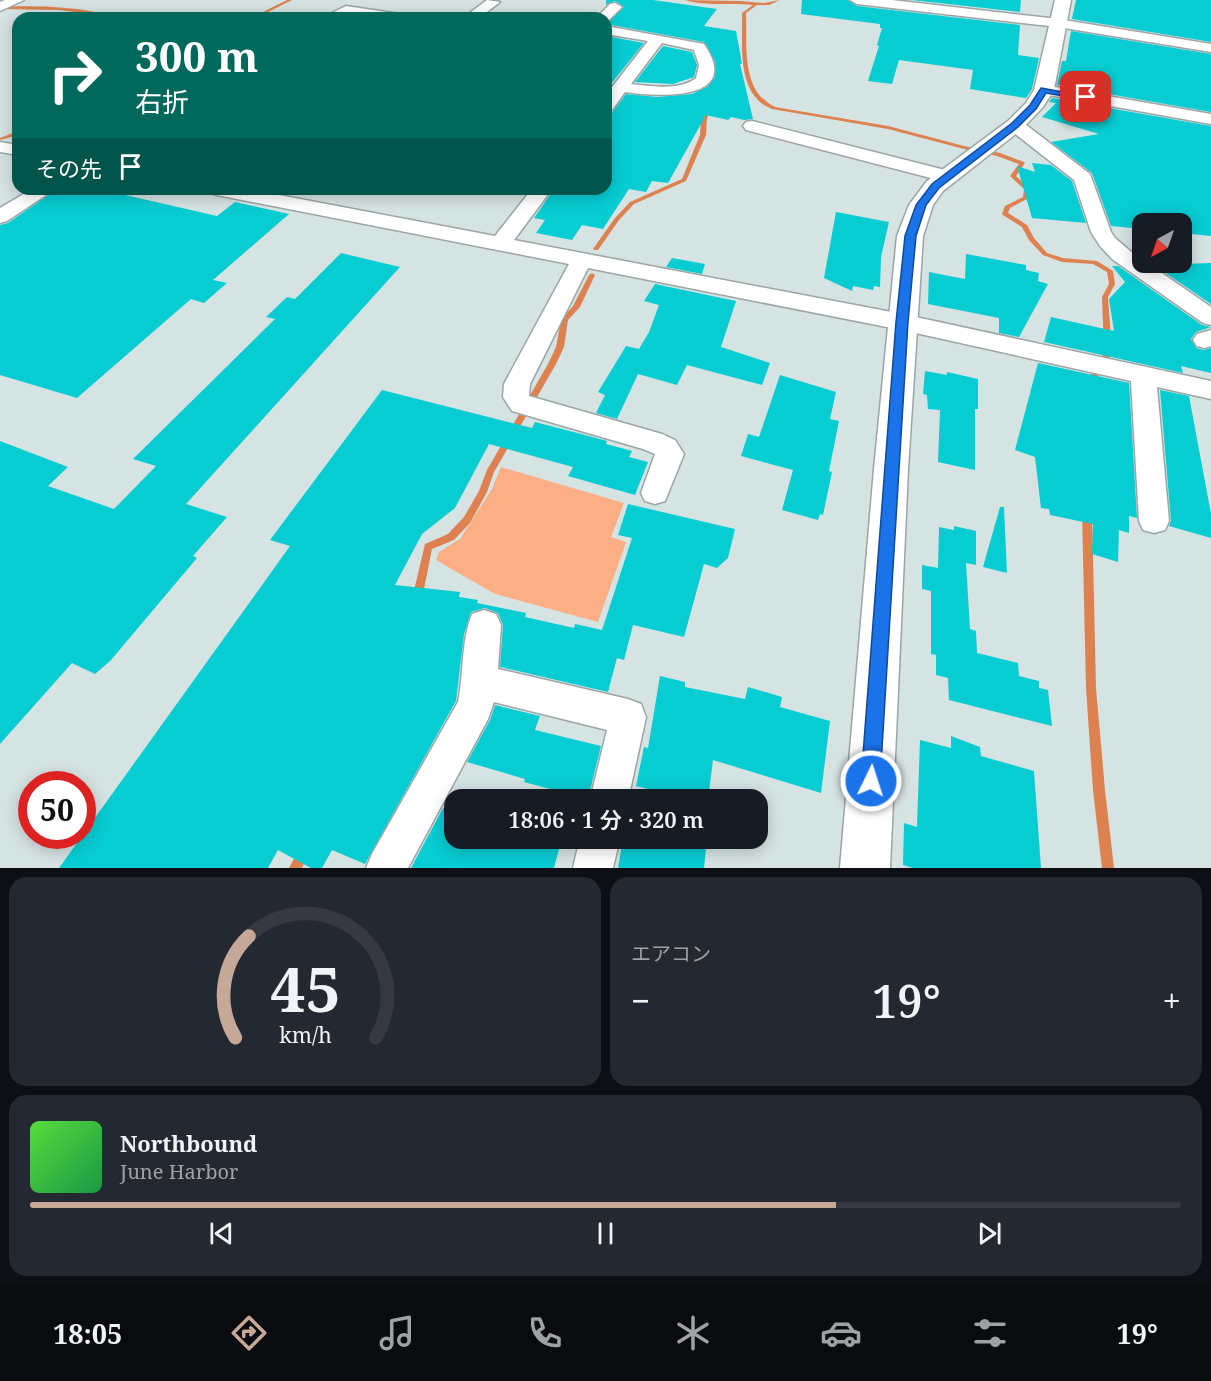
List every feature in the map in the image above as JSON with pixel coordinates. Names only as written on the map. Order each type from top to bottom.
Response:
[{"type":"main road","points":[[864,868],[910,236],[921,205],[946,176],[1015,125],[1033,107],[1044,90],[1061,12]]},
{"type":"street","points":[[0,7],[17,0]]},
{"type":"street","points":[[857,0],[1061,12],[1211,48]]},
{"type":"street","points":[[479,12],[493,2]]},
{"type":"street","points":[[342,12],[346,10],[363,12],[383,3]]},
{"type":"street","points":[[610,12],[615,7]]},
{"type":"street","points":[[612,31],[699,47],[709,69],[694,87],[689,89],[648,91],[620,87]]},
{"type":"street","points":[[612,98],[658,38]]},
{"type":"street","points":[[625,52],[645,55]]},
{"type":"street","points":[[1044,90],[1211,119]]},
{"type":"street","points":[[1015,125],[1083,178],[1107,242],[1209,332]]},
{"type":"street","points":[[752,126],[946,176]]},
{"type":"street","points":[[0,217],[35,195]]},
{"type":"street","points":[[248,195],[902,322],[1211,390]]},
{"type":"street","points":[[500,244],[537,195]]},
{"type":"street","points":[[582,260],[517,384],[516,397],[527,405],[652,441],[665,447],[669,454],[655,493]]},
{"type":"street","points":[[1143,375],[1154,521]]},
{"type":"street","points":[[386,868],[475,707],[480,682],[484,625]]},
{"type":"street","points":[[480,682],[628,717],[612,789]]},
{"type":"street","points":[[593,868],[597,849]]},
{"type":"shaded area","points":[[501,467],[624,503],[611,537],[626,542],[598,622],[495,594],[436,560],[439,552],[460,539],[492,489]]},
{"type":"building","points":[[606,0],[653,0],[717,9],[704,26],[736,31],[742,64],[740,64],[753,119],[744,120],[731,117],[728,120],[706,115],[668,183],[652,181],[646,192],[629,189],[603,229],[582,225],[572,240],[536,233],[545,220],[534,218],[550,195],[612,195],[612,113],[626,94],[657,97],[692,94],[707,87],[715,77],[715,62],[704,42],[612,25],[612,18],[624,7],[615,1],[606,5]]},
{"type":"building","points":[[802,0],[848,0],[857,6],[1020,25],[1018,55],[1039,58],[1032,89],[1026,98],[970,89],[973,70],[899,60],[892,84],[868,81],[879,46],[877,45],[882,28],[880,24],[801,14]]},
{"type":"building","points":[[912,0],[1021,0],[1020,12]]},
{"type":"building","points":[[1076,0],[1211,0],[1211,42],[1072,19]]},
{"type":"building","points":[[1071,31],[1211,54],[1211,112],[1057,85],[1062,61],[1066,61]]},
{"type":"building","points":[[612,37],[644,43],[612,83]]},
{"type":"building","points":[[663,46],[692,52],[697,65],[694,77],[673,84],[635,82]]},
{"type":"building","points":[[1052,98],[1211,126],[1211,236],[1192,234],[1192,213],[1132,213],[1132,228],[1111,226],[1092,173],[1051,142],[1099,134],[1042,117],[1056,103],[1049,102]]},
{"type":"building","points":[[1032,163],[1051,165],[1072,181],[1086,223],[1032,218],[1017,166],[1035,172]]},
{"type":"building","points":[[48,195],[125,195],[217,216],[235,202],[289,214],[213,280],[227,283],[204,303],[191,299],[77,398],[0,375],[0,225],[8,223]]},
{"type":"building","points":[[836,212],[889,222],[881,257],[880,287],[874,286],[873,290],[853,286],[852,291],[824,278]]},
{"type":"building","points":[[341,253],[400,267],[186,504],[227,517],[193,556],[197,558],[111,660],[95,674],[72,663],[0,744],[0,441],[68,467],[48,486],[114,509],[156,466],[133,459],[275,319],[266,317],[287,297],[295,299]]},
{"type":"building","points":[[966,254],[1026,265],[1026,270],[1039,273],[1038,281],[1048,284],[1019,337],[999,333],[999,318],[928,304],[929,272],[965,279]]},
{"type":"building","points":[[672,258],[705,264],[702,274],[666,267]]},
{"type":"building","points":[[1211,263],[1211,304],[1166,273],[1192,273],[1192,264]]},
{"type":"building","points":[[1112,266],[1118,266],[1202,325],[1211,327],[1196,332],[1191,339],[1196,348],[1204,350],[1211,348],[1211,373],[1181,366],[1183,373],[1044,342],[1051,317],[1114,331],[1109,299],[1125,282]]},
{"type":"building","points":[[655,284],[736,301],[721,347],[770,363],[762,385],[687,365],[677,385],[638,374],[617,419],[596,413],[605,395],[598,392],[626,346],[639,349],[649,332],[659,305],[644,301]]},
{"type":"building","points":[[1038,363],[1129,383],[1137,518],[1129,516],[1129,533],[1119,530],[1118,562],[1092,554],[1093,524],[1050,515],[1049,509],[1041,508],[1035,457],[1015,450]]},
{"type":"building","points":[[925,371],[947,375],[947,372],[978,379],[978,409],[975,409],[975,470],[938,462],[940,410],[928,409],[927,395],[923,394]]},
{"type":"building","points":[[780,375],[836,392],[830,419],[839,421],[829,471],[832,472],[823,515],[820,514],[818,520],[782,510],[793,470],[741,456],[748,434],[759,437]]},
{"type":"building","points":[[382,390],[532,428],[535,422],[585,435],[632,451],[629,457],[648,462],[635,495],[568,476],[573,467],[489,444],[455,508],[422,534],[395,585],[460,592],[459,597],[526,613],[525,617],[574,628],[575,624],[602,630],[632,538],[618,535],[628,504],[735,529],[728,558],[717,568],[704,564],[684,637],[633,625],[624,660],[617,658],[608,692],[500,667],[503,625],[498,613],[485,608],[471,612],[464,634],[456,701],[365,864],[332,850],[322,868],[311,868],[278,850],[268,868],[59,868],[73,849],[96,849],[96,816],[290,546],[270,540]]},
{"type":"building","points":[[1160,390],[1189,396],[1211,514],[1211,538],[1169,526],[1171,521]]},
{"type":"building","points":[[1000,507],[1004,507],[1007,573],[983,567]]},
{"type":"building","points":[[954,526],[976,531],[976,565],[966,563],[970,629],[976,631],[977,653],[1018,663],[1019,676],[1039,681],[1039,688],[1048,690],[1052,726],[949,700],[948,678],[936,675],[936,655],[931,654],[931,591],[922,589],[922,565],[938,568],[939,527],[954,530]]},
{"type":"building","points":[[660,676],[685,682],[685,687],[745,699],[748,687],[782,697],[780,707],[830,721],[821,793],[713,760],[709,789],[648,789],[636,786],[644,747],[648,748]]},
{"type":"building","points":[[495,705],[540,716],[535,730],[601,746],[590,789],[550,789],[467,762],[490,720]]},
{"type":"building","points":[[951,736],[980,747],[981,756],[1034,771],[1041,868],[913,868],[903,865],[904,823],[917,827],[920,740],[951,748]]},
{"type":"building","points":[[443,808],[444,849],[559,849],[554,868],[411,868]]},
{"type":"building","points":[[621,849],[706,849],[704,868],[618,868]]},
{"type":"waterway","points":[[265,12],[290,0]]},
{"type":"waterway","points":[[687,0],[764,4],[778,0]]},
{"type":"waterway","points":[[755,5],[744,13],[745,53],[750,81],[755,93],[763,102],[774,108],[910,133],[1022,163],[1013,176],[1027,189],[1026,198],[1007,207],[1005,214],[1025,226],[1031,239],[1045,254],[1062,260],[1095,262],[1110,271],[1112,284],[1105,297],[1108,353],[1088,385]]},
{"type":"waterway","points":[[3,8],[88,12]]},
{"type":"waterway","points":[[596,249],[617,219],[632,203],[684,180],[703,135],[707,111]]},
{"type":"waterway","points":[[1,139],[12,135]]},
{"type":"waterway","points":[[417,599],[428,547],[451,537],[467,520],[483,492],[490,472],[552,364],[560,347],[565,320],[576,307],[592,275]]},
{"type":"waterway","points":[[1087,513],[1091,688],[1108,868]]},
{"type":"waterway","points":[[295,868],[303,853]]},
{"type":"route","points":[[871,781],[902,322],[910,236],[915,219],[921,205],[935,186],[1015,125],[1033,107],[1044,90],[1086,97]]}]
